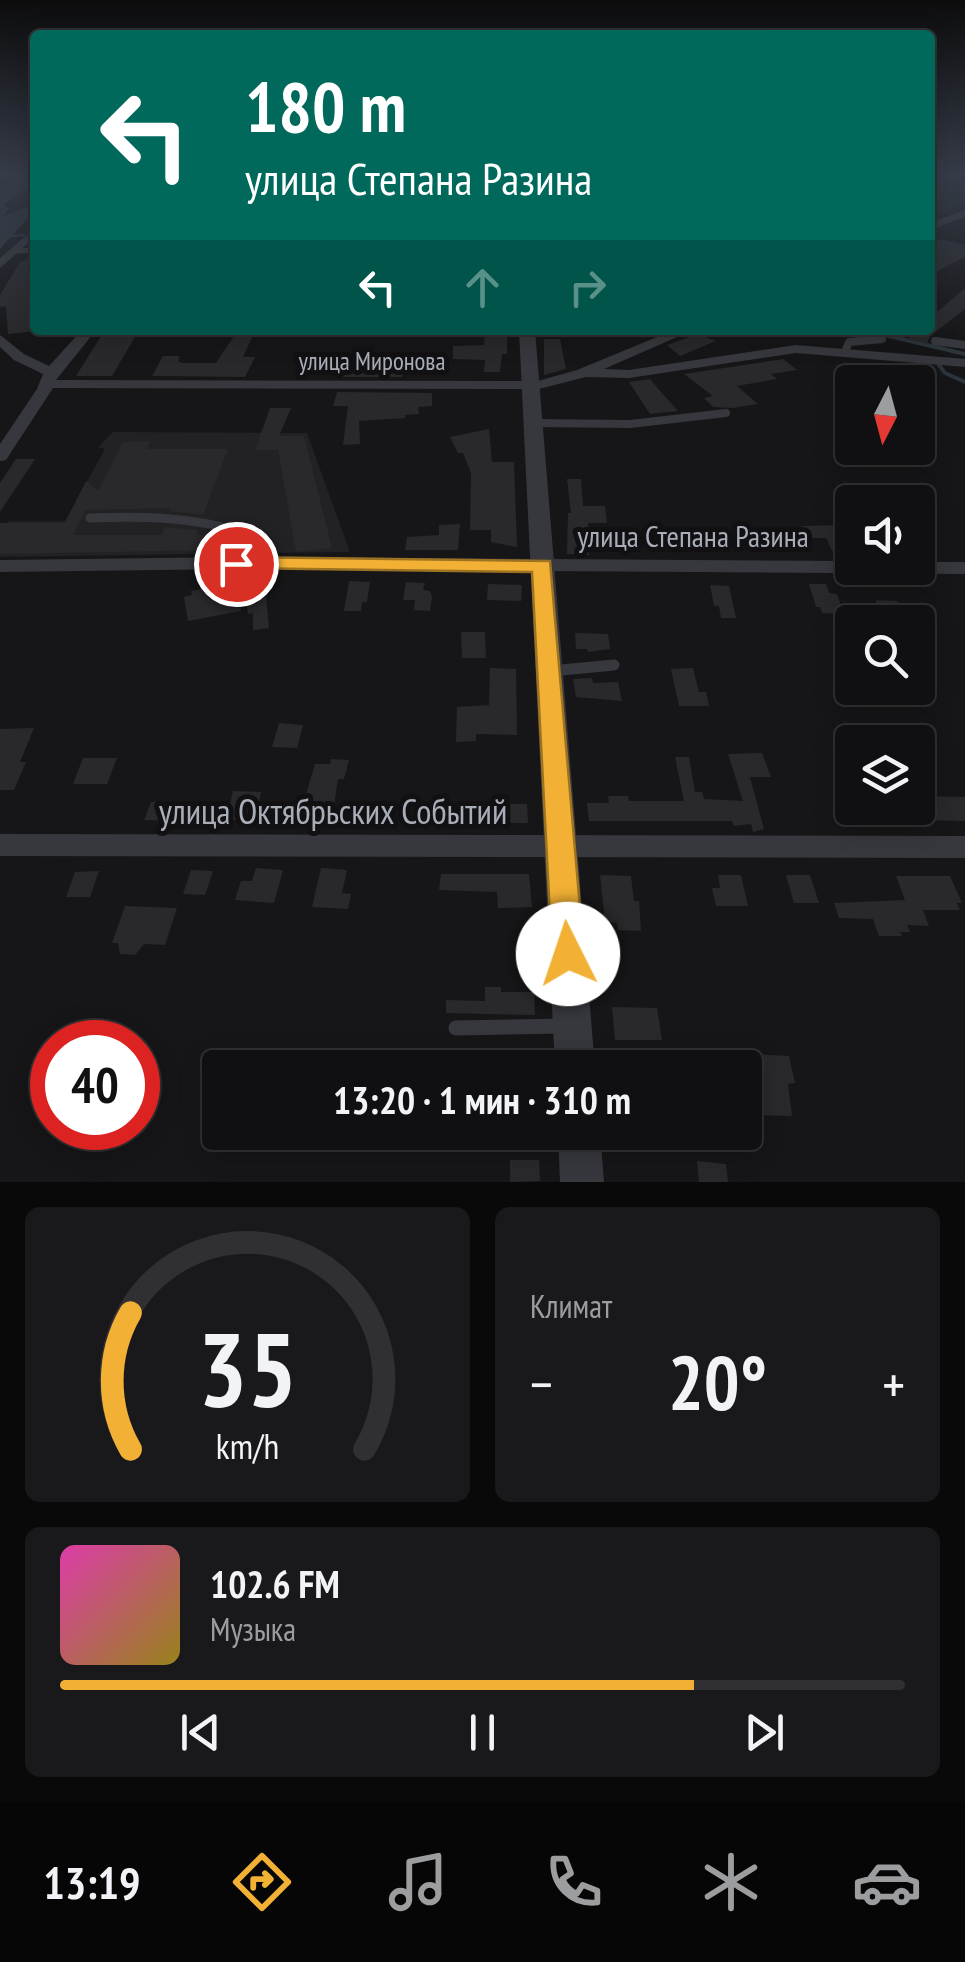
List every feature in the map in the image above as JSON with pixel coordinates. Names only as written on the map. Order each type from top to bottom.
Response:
[{"type":"street","points":[[0,264],[30,236]]},
{"type":"street","points":[[0,456],[49,378],[85,335]]},
{"type":"street","points":[[526,335],[574,1050]]},
{"type":"street","name":"улица Миронова","points":[[49,378],[530,385],[582,373],[674,335]]},
{"type":"street","points":[[0,339],[49,378]]},
{"type":"street","points":[[582,373],[629,374],[796,349],[965,363]]},
{"type":"street","name":"улица Степана Разина","points":[[0,566],[965,568]]},
{"type":"street","name":"улица Октябрьских Событий","points":[[0,845],[965,847]]},
{"type":"street","points":[[580,1150],[582,1182]]},
{"type":"lane","points":[[16,251],[30,250]]},
{"type":"lane","points":[[844,352],[850,342],[882,339]]},
{"type":"lane","points":[[936,341],[965,345]]},
{"type":"lane","points":[[531,422],[585,426],[726,414]]},
{"type":"lane","points":[[90,518],[160,518],[229,527],[242,532],[236,564]]},
{"type":"lane","points":[[550,672],[614,665]]},
{"type":"lane","points":[[456,1028],[572,1026]]},
{"type":"shaded area","points":[[0,231],[16,231],[0,249]]},
{"type":"shaded area","points":[[113,432],[307,433],[350,552],[0,557],[0,536],[9,521],[65,521],[105,449],[98,447]]},
{"type":"building","points":[[942,239],[965,245],[965,257],[935,272],[935,241]]},
{"type":"building","points":[[30,258],[30,332],[8,334],[6,306],[0,307],[0,295],[20,262]]},
{"type":"building","points":[[965,288],[965,309],[935,332],[935,314]]},
{"type":"building","points":[[102,335],[136,335],[112,376],[76,376]]},
{"type":"building","points":[[235,335],[253,335],[243,357],[255,357],[245,377],[152,376],[163,356],[180,356],[178,361],[182,363],[216,363]]},
{"type":"building","points":[[485,335],[507,335],[507,354],[502,354],[500,372],[484,372],[485,360],[453,359],[453,346],[484,345]]},
{"type":"building","points":[[695,335],[716,341],[680,356],[667,345]]},
{"type":"building","points":[[911,335],[931,335],[927,344],[907,339]]},
{"type":"building","points":[[544,339],[560,339],[566,369],[544,375]]},
{"type":"building","points":[[357,354],[407,355],[402,377],[341,377]]},
{"type":"building","points":[[783,359],[797,370],[771,374],[777,379],[737,386],[758,404],[732,408],[713,407],[704,398],[713,396],[684,374]]},
{"type":"building","points":[[650,379],[678,411],[650,414],[629,382]]},
{"type":"building","points":[[337,392],[432,393],[432,406],[418,407],[419,414],[405,418],[359,421],[360,444],[343,445],[348,406],[333,406]]},
{"type":"building","points":[[270,408],[291,408],[279,436],[304,436],[332,548],[296,552],[278,450],[255,450]]},
{"type":"building","points":[[489,429],[492,462],[514,462],[517,547],[491,542],[491,530],[470,530],[471,473],[463,453],[458,453],[450,437]]},
{"type":"building","points":[[150,441],[147,449],[228,449],[203,515],[170,511],[171,508],[86,510],[73,535],[162,535],[165,527],[198,530],[197,535],[218,534],[214,550],[0,554],[0,523],[65,523],[86,481],[98,491],[123,442]]},
{"type":"building","points":[[16,459],[35,459],[0,512],[0,483]]},
{"type":"building","points":[[567,479],[581,479],[583,506],[605,506],[607,523],[588,523],[589,555],[567,554],[571,513]]},
{"type":"building","points":[[460,524],[458,550],[405,550],[407,537],[439,535],[439,525]]},
{"type":"building","points":[[835,525],[835,551],[826,538],[807,538],[801,526]]},
{"type":"building","points":[[349,581],[370,582],[367,602],[362,602],[361,611],[344,611]]},
{"type":"building","points":[[406,582],[425,583],[423,590],[430,591],[432,597],[430,611],[414,610],[415,600],[403,600]]},
{"type":"building","points":[[488,584],[522,585],[521,601],[487,600]]},
{"type":"building","points":[[809,584],[826,584],[829,593],[837,594],[841,605],[835,605],[835,614],[822,613],[816,607]]},
{"type":"building","points":[[710,585],[729,586],[736,618],[721,618]]},
{"type":"building","points":[[211,587],[213,596],[238,592],[241,611],[188,621],[184,597],[192,595],[191,591]]},
{"type":"building","points":[[266,596],[269,628],[253,630],[253,613],[248,614],[246,600]]},
{"type":"building","points":[[876,600],[897,601],[898,605],[877,605]]},
{"type":"building","points":[[461,632],[485,632],[486,658],[462,658]]},
{"type":"building","points":[[575,633],[608,634],[610,649],[576,649]]},
{"type":"building","points":[[490,668],[516,669],[517,735],[476,734],[476,741],[456,742],[457,707],[489,705]]},
{"type":"building","points":[[693,668],[699,692],[706,692],[709,706],[679,706],[671,669]]},
{"type":"building","points":[[592,678],[593,683],[618,682],[622,701],[576,697],[573,679]]},
{"type":"building","points":[[279,723],[303,725],[297,748],[272,747]]},
{"type":"building","points":[[34,728],[14,790],[0,790],[0,729]]},
{"type":"building","points":[[762,753],[771,777],[750,777],[764,829],[753,832],[751,824],[734,826],[732,821],[589,821],[587,803],[609,803],[608,796],[628,796],[629,801],[684,801],[675,757],[689,757],[695,792],[702,792],[704,799],[743,801],[728,754]]},
{"type":"building","points":[[83,758],[117,758],[107,784],[73,784]]},
{"type":"building","points":[[331,759],[349,760],[344,779],[338,779],[333,812],[301,811],[315,764],[330,764]]},
{"type":"building","points":[[233,791],[261,792],[256,820],[226,820]]},
{"type":"building","points":[[935,796],[965,797],[965,821],[935,820]]},
{"type":"building","points":[[151,802],[182,802],[176,821],[144,820]]},
{"type":"building","points":[[495,804],[527,804],[528,823],[495,823]]},
{"type":"building","points":[[256,868],[283,870],[274,903],[235,900],[241,881],[252,881]]},
{"type":"building","points":[[321,868],[347,870],[342,893],[351,894],[348,909],[312,907]]},
{"type":"building","points":[[191,870],[213,871],[205,895],[183,894]]},
{"type":"building","points":[[99,871],[90,897],[66,897],[75,872]]},
{"type":"building","points":[[441,874],[529,874],[532,907],[498,908],[497,892],[439,890]]},
{"type":"building","points":[[600,875],[631,876],[634,901],[639,901],[641,931],[618,930],[617,923],[605,922]]},
{"type":"building","points":[[718,875],[741,875],[748,906],[716,906],[712,888],[720,888]]},
{"type":"building","points":[[786,875],[810,875],[819,903],[794,903]]},
{"type":"building","points":[[896,876],[950,876],[962,903],[957,903],[960,910],[923,910],[929,926],[907,925],[910,932],[900,932],[902,936],[879,936],[873,919],[839,918],[834,903],[905,900]]},
{"type":"building","points":[[125,906],[177,908],[165,945],[144,944],[135,955],[120,954],[118,943],[112,943]]},
{"type":"building","points":[[485,987],[501,987],[501,992],[534,992],[535,1015],[446,1013],[446,1000],[485,1001]]},
{"type":"building","points":[[612,1007],[657,1008],[662,1040],[615,1040]]},
{"type":"building","points":[[762,1054],[789,1056],[795,1083],[788,1084],[792,1116],[762,1115]]},
{"type":"building","points":[[510,1160],[539,1160],[540,1181],[510,1182]]},
{"type":"building","points":[[697,1161],[726,1164],[728,1182],[699,1182]]},
{"type":"waterway","points":[[0,237],[24,235]]},
{"type":"waterway","points":[[885,335],[965,354]]},
{"type":"waterway","points":[[939,365],[945,373],[965,382]]},
{"type":"route","points":[[236,564],[542,566],[568,954]]}]
